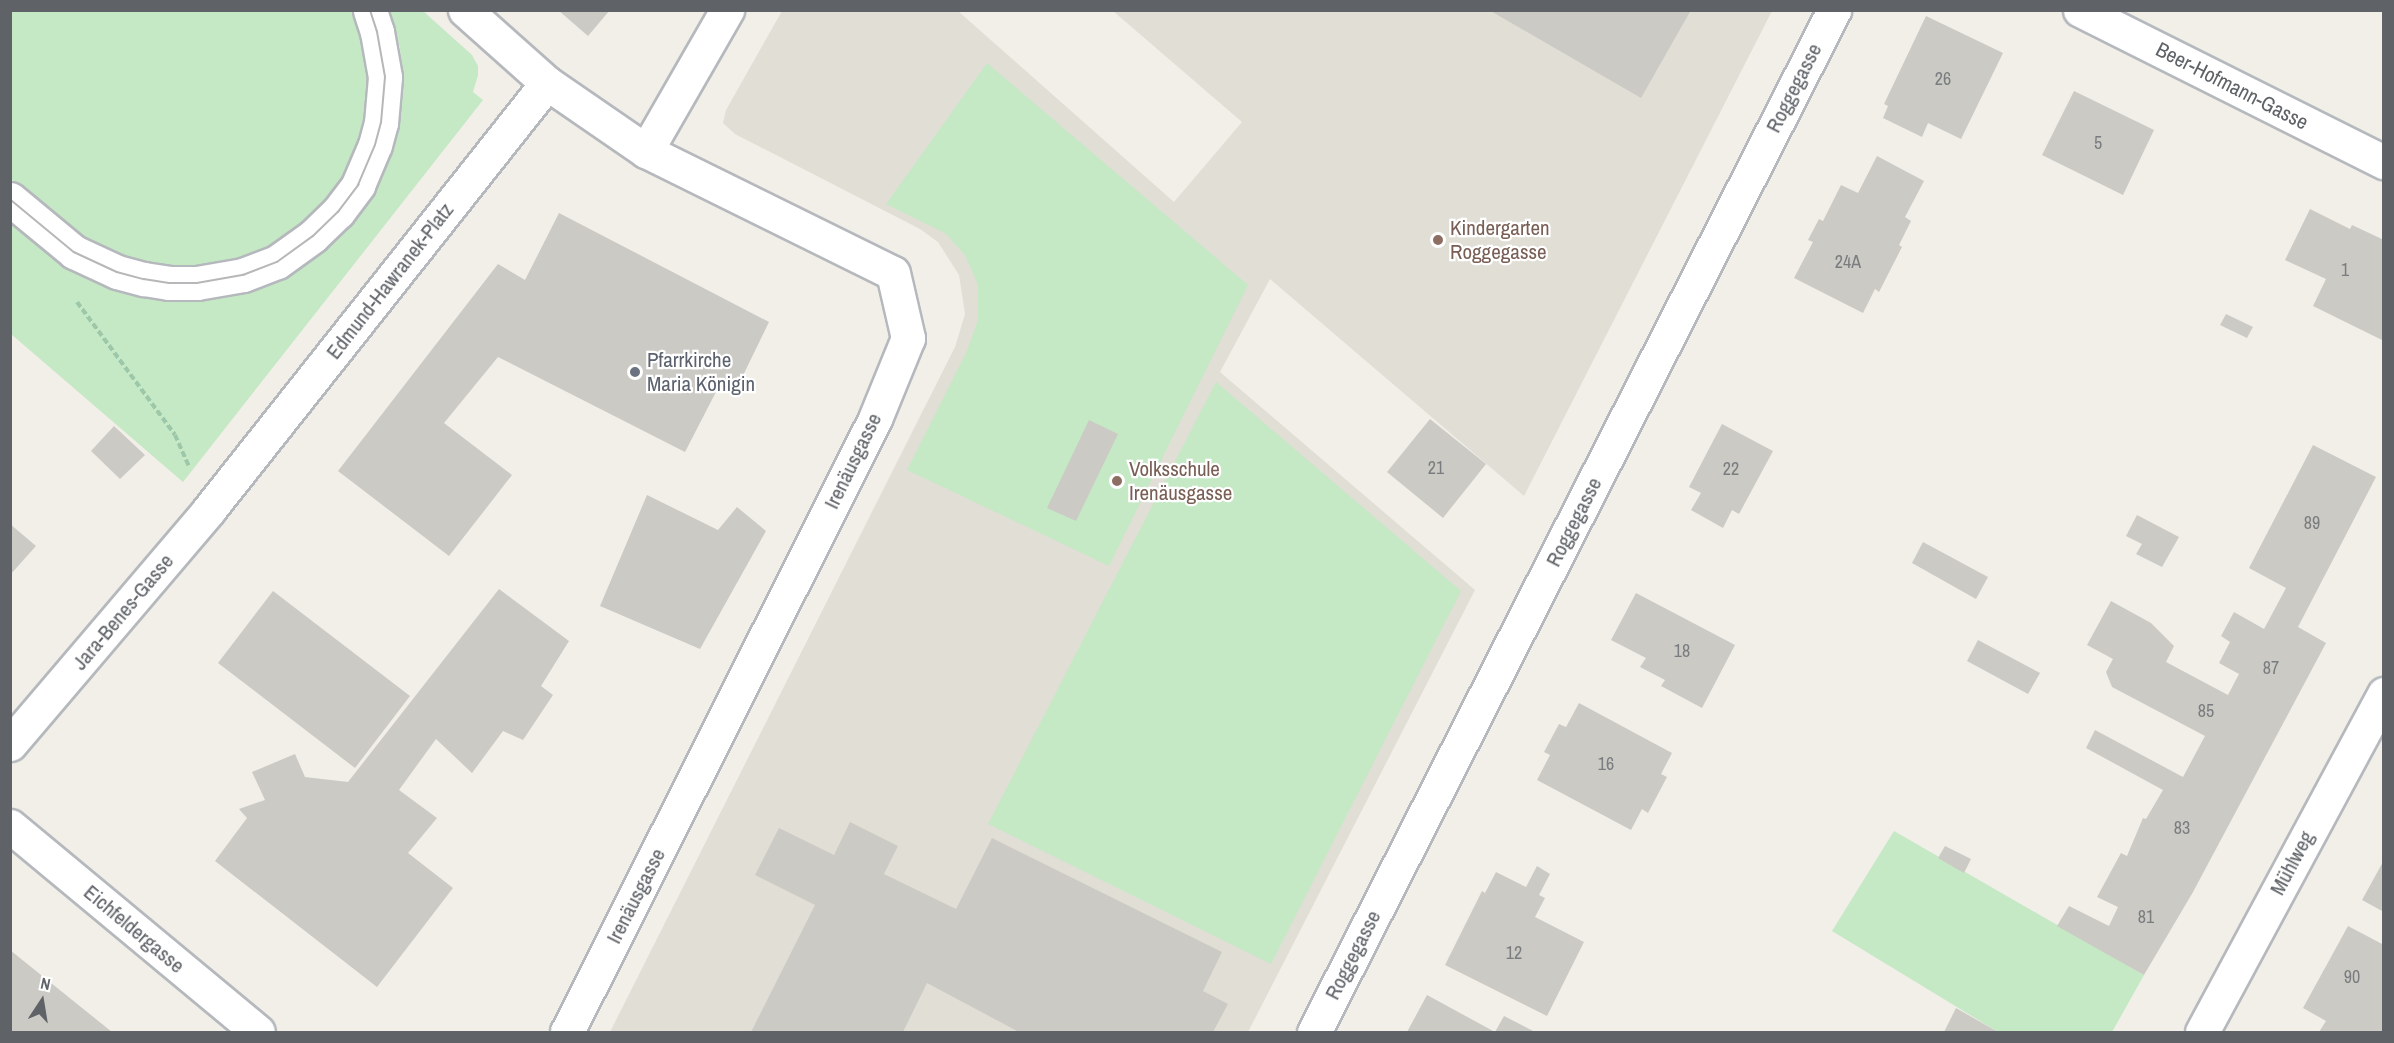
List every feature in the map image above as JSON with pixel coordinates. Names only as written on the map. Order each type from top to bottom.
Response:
[{"type":"street","points":[[10,199],[75,252],[117,272],[144,279],[196,284],[243,275],[277,262],[313,236],[332,218],[358,185],[366,170],[381,123],[385,77],[377,32],[370,10]]},
{"type":"street","points":[[465,10],[547,83],[646,151],[727,10]]},
{"type":"street","name":"Roggegasse","points":[[1314,1032],[1834,10]]},
{"type":"street","name":"Beer-Hofmann-Gasse","points":[[2080,10],[2384,162]]},
{"type":"street","name":"Edmund-Hawranek-Platz","points":[[234,479],[547,83]]},
{"type":"street","name":"Irenäusgasse","points":[[567,1032],[874,419],[908,338],[893,273],[646,151]]},
{"type":"street","name":"Jara-Benes-Gasse","points":[[10,744],[234,479]]},
{"type":"street","name":"Mühlweg","points":[[2202,1032],[2384,694]]},
{"type":"street","name":"Eichfeldergasse","points":[[10,826],[258,1032]]},
{"type":"path","points":[[72,296],[175,435],[189,467]]},
{"type":"shaded area","name":"Volksschule Irenäusgasse","points":[[782,11],[958,11],[1174,202],[1242,122],[1113,11],[1772,11],[1524,496],[1270,279],[1220,372],[1475,590],[1248,1032],[610,1032],[955,347],[965,314],[959,275],[938,242],[920,229],[735,134],[723,123],[726,110]]},
{"type":"green space","points":[[11,11],[355,11],[368,59],[371,94],[366,123],[344,178],[325,206],[295,233],[263,253],[227,266],[169,269],[112,255],[60,224],[11,179]]},
{"type":"green space","points":[[390,11],[423,11],[472,55],[478,66],[473,92],[483,100],[183,482],[11,334],[10,219],[32,239],[95,280],[166,299],[194,300],[232,294],[297,267],[323,250],[343,231],[364,204],[388,156],[396,130],[402,85],[400,48]]},
{"type":"green space","points":[[987,63],[1248,285],[1109,566],[907,470],[966,353],[978,320],[978,285],[965,255],[945,233],[886,204]]},
{"type":"green space","points":[[1216,382],[1461,591],[1271,964],[988,824]]},
{"type":"green space","points":[[1894,831],[2144,975],[2112,1032],[1998,1032],[1832,931]]},
{"type":"building","points":[[558,10],[610,10],[588,36]]},
{"type":"building","points":[[1489,10],[1691,10],[1641,98]]},
{"type":"building","points":[[1926,16],[2003,53],[1961,139],[1928,123],[1922,137],[1883,118],[1888,106],[1884,104]]},
{"type":"building","points":[[2074,91],[2154,130],[2123,195],[2042,155]]},
{"type":"building","points":[[1877,156],[1924,181],[1905,217],[1911,221],[1899,245],[1902,247],[1879,292],[1875,289],[1863,313],[1794,278],[1813,242],[1808,240],[1819,219],[1823,221],[1841,185],[1858,193]]},
{"type":"building","points":[[2310,209],[2350,229],[2352,225],[2384,240],[2384,341],[2313,306],[2326,279],[2285,260]]},
{"type":"building","name":"Pfarrkirche Maria Königin","points":[[559,213],[769,322],[734,394],[719,386],[685,452],[498,357],[444,423],[512,475],[449,556],[338,471],[498,264],[525,280]]},
{"type":"building","points":[[2226,314],[2253,327],[2247,338],[2220,325]]},
{"type":"building","points":[[1430,419],[1486,464],[1443,518],[1387,472]]},
{"type":"building","points":[[1089,420],[1118,434],[1076,521],[1047,508]]},
{"type":"building","points":[[1722,424],[1773,451],[1739,514],[1732,510],[1723,528],[1691,510],[1701,493],[1689,487]]},
{"type":"building","points":[[114,426],[145,455],[120,479],[91,451]]},
{"type":"building","points":[[2313,445],[2376,477],[2298,627],[2326,643],[2193,892],[2144,975],[2057,926],[2069,906],[2109,926],[2118,907],[2097,897],[2121,853],[2127,856],[2143,818],[2146,819],[2163,790],[2086,748],[2095,730],[2183,777],[2205,736],[2112,687],[2106,672],[2113,659],[2087,645],[2111,601],[2151,623],[2174,646],[2166,662],[2228,695],[2239,674],[2219,663],[2230,642],[2221,636],[2234,612],[2264,629],[2286,588],[2249,568]]},
{"type":"building","points":[[647,495],[718,530],[737,507],[766,531],[700,649],[600,606]]},
{"type":"building","points":[[2137,515],[2179,537],[2162,567],[2136,554],[2142,544],[2126,536]]},
{"type":"building","points":[[10,524],[36,546],[10,575]]},
{"type":"building","points":[[1923,542],[1988,577],[1976,599],[1912,563]]},
{"type":"building","points":[[499,589],[569,641],[541,686],[553,695],[523,740],[503,731],[472,773],[436,739],[399,790],[437,818],[408,853],[453,888],[377,987],[215,861],[247,818],[239,809],[265,800],[252,772],[295,754],[305,777],[348,782]]},
{"type":"building","points":[[273,591],[410,696],[355,768],[218,663]]},
{"type":"building","points":[[1636,593],[1735,645],[1702,708],[1661,686],[1665,680],[1640,667],[1646,658],[1611,640]]},
{"type":"building","points":[[1978,640],[2040,673],[2028,694],[1967,661]]},
{"type":"building","points":[[1579,703],[1672,753],[1661,774],[1667,777],[1648,813],[1642,809],[1631,830],[1537,780],[1550,755],[1544,752],[1559,724],[1566,727]]},
{"type":"building","points":[[850,822],[898,846],[884,874],[956,909],[992,838],[1222,952],[1203,991],[1228,1004],[1213,1032],[1019,1032],[927,983],[903,1032],[751,1032],[815,905],[755,875],[779,828],[834,855]]},
{"type":"building","points":[[1945,846],[1971,859],[1964,873],[1938,858]]},
{"type":"building","points":[[2384,860],[2384,912],[2362,900]]},
{"type":"building","points":[[1537,866],[1550,874],[1539,895],[1545,898],[1535,917],[1584,942],[1547,1016],[1445,965],[1482,891],[1485,893],[1496,872],[1526,887]]},
{"type":"building","points":[[2348,926],[2384,945],[2384,1032],[2319,1032],[2326,1021],[2303,1008]]},
{"type":"building","points":[[10,950],[112,1032],[10,1032]]},
{"type":"building","points":[[1427,995],[1495,1032],[1407,1032]]},
{"type":"building","points":[[1956,1008],[1998,1032],[1944,1032]]},
{"type":"building","points":[[1504,1016],[1535,1032],[1495,1032]]},
{"type":"tram line","points":[[10,199],[74,252],[117,272],[144,279],[169,283],[197,283],[243,275],[277,262],[313,236],[338,212],[358,185],[375,145],[381,123],[385,77],[377,32],[370,10]]},
{"type":"place","name":"Kindergarten Roggegasse","points":[[1438,240]]},
{"type":"place","name":"Pfarrkirche Maria Königin","points":[[635,372]]},
{"type":"place","name":"Volksschule Irenäusgasse","points":[[1117,481]]}]
